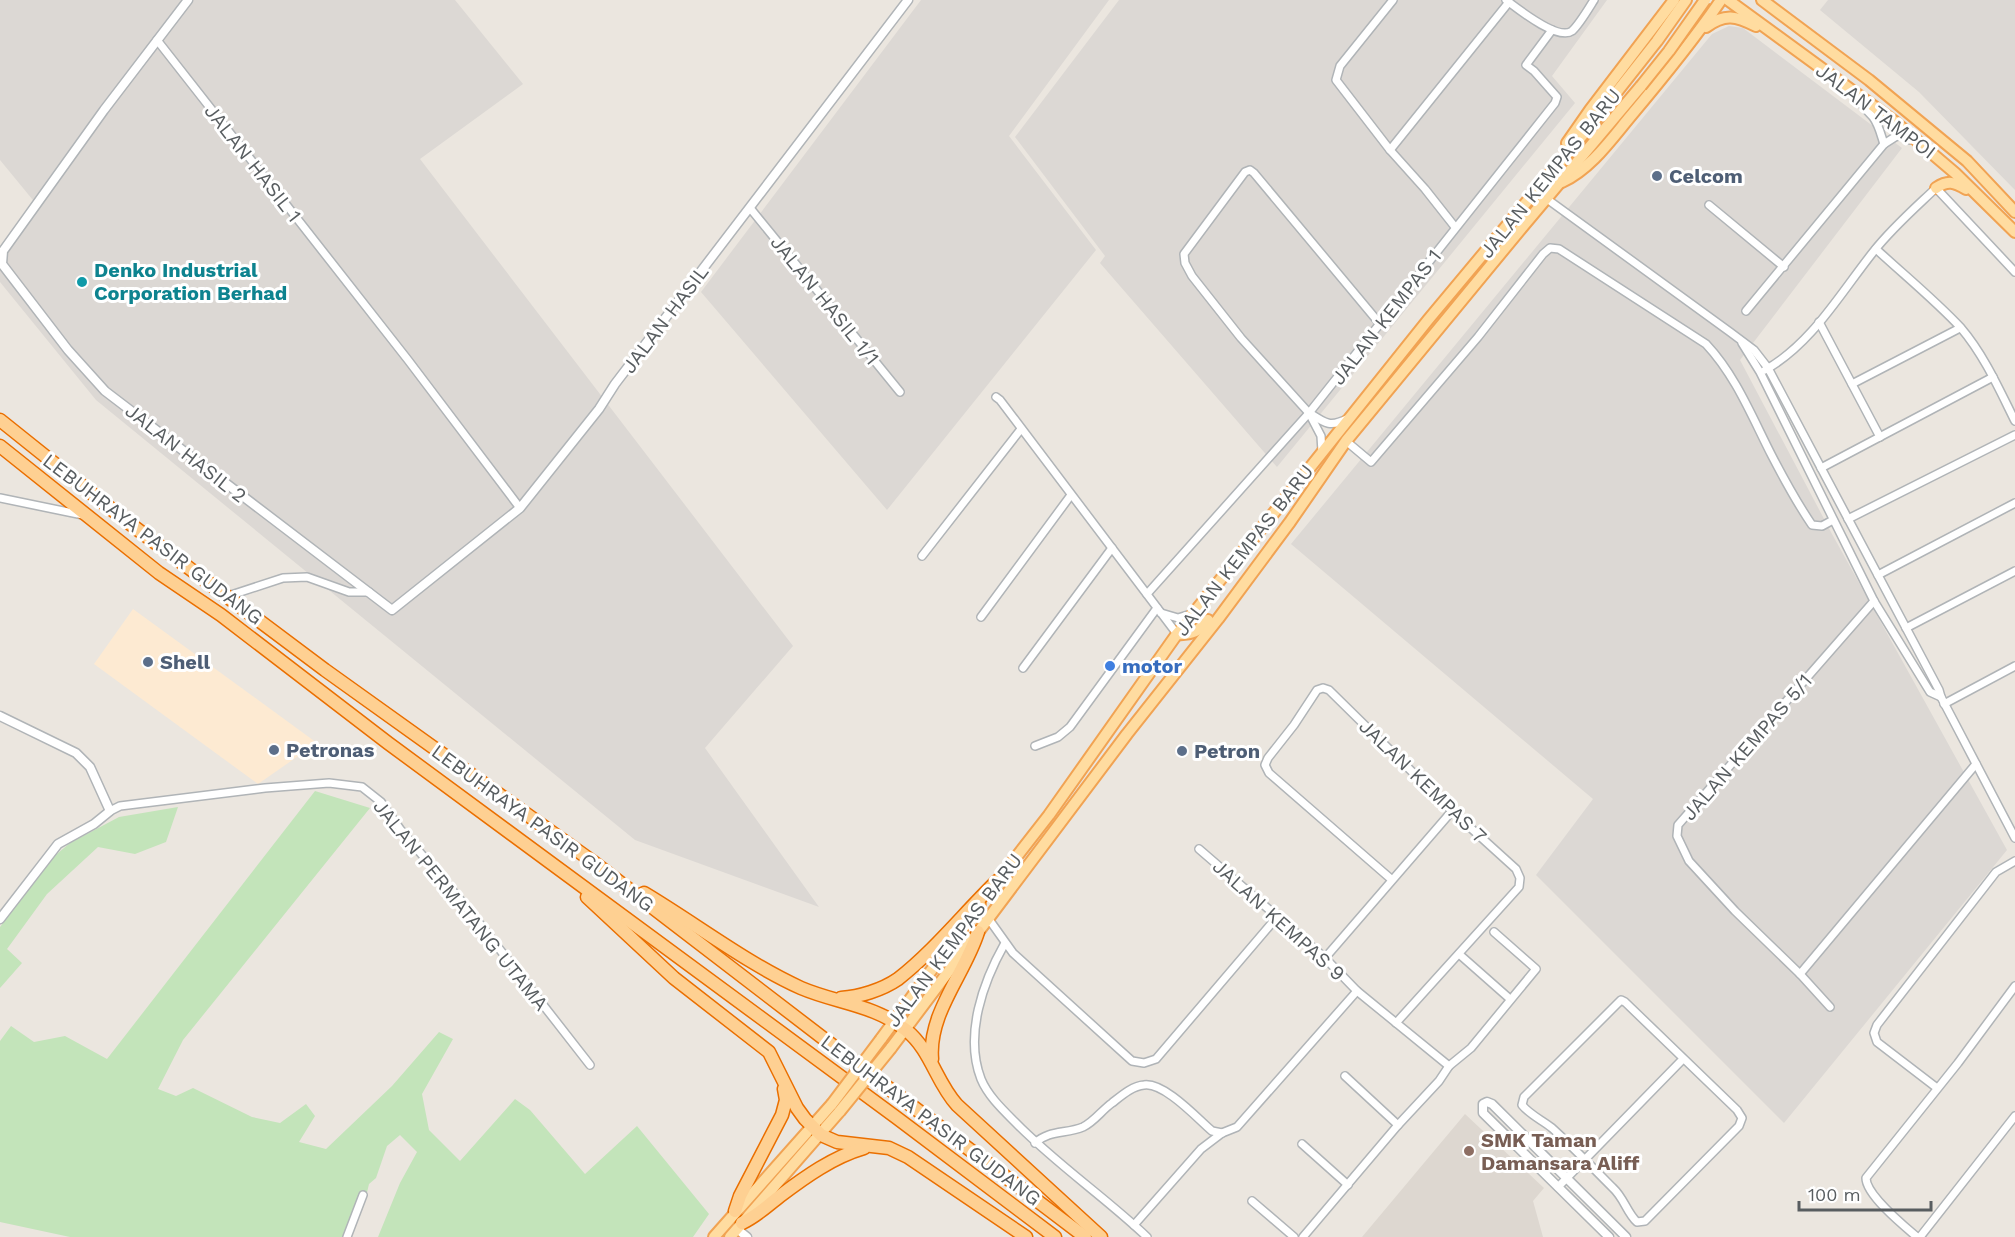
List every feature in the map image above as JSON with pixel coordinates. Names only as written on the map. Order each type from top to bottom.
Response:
[{"type":"highway","name":"LEBUHRAYA PASIR GUDANG","points":[[0,420],[125,519],[345,684],[592,861],[1085,1237]]},
{"type":"highway","name":"LEBUHRAYA PASIR GUDANG","points":[[0,446],[159,573],[221,615],[388,743],[548,859],[1055,1237]]},
{"type":"highway","points":[[548,859],[674,978],[769,1052],[792,1100],[805,1119],[817,1131],[837,1142],[889,1148],[908,1157],[1026,1237]]},
{"type":"highway","points":[[592,861],[754,962],[799,987],[828,998],[868,1008],[906,1029],[922,1046],[945,1090],[957,1105],[1101,1237]]},
{"type":"highway","points":[[828,998],[865,994],[896,980],[934,945],[997,880]]},
{"type":"highway","points":[[932,1063],[931,1047],[937,1022],[978,932]]},
{"type":"highway","points":[[735,1211],[740,1196],[782,1115],[786,1100],[781,1073]]},
{"type":"highway","points":[[736,1230],[813,1172],[851,1152],[874,1145]]},
{"type":"main road","points":[[1665,13],[1669,0]]},
{"type":"main road","points":[[1540,184],[1590,110],[1674,0]]},
{"type":"main road","name":"JALAN KEMPAS BARU","points":[[836,1108],[881,1040],[997,880],[1049,815],[1177,634],[1322,452],[1632,72],[1686,0]]},
{"type":"main road","points":[[1705,0],[1708,19]]},
{"type":"main road","name":"JALAN KEMPAS BARU","points":[[736,1230],[836,1108],[906,1029],[1127,734],[1218,619],[1290,522],[1346,441],[1641,86],[1705,0]]},
{"type":"main road","points":[[1559,183],[1574,177],[1611,140],[1693,39],[1721,0]]},
{"type":"main road","name":"JALAN TAMPOI","points":[[1728,0],[1895,122],[1955,173],[2015,232]]},
{"type":"main road","name":"JALAN TAMPOI","points":[[1762,0],[1869,80],[1967,161],[2015,212]]},
{"type":"main road","points":[[1770,0],[1782,14]]},
{"type":"main road","points":[[1693,39],[1715,20],[1727,17],[1748,22],[1772,34]]},
{"type":"main road","points":[[1936,188],[1944,183],[1956,183],[1991,207]]},
{"type":"main road","points":[[1177,634],[1188,634],[1200,629],[1228,596],[1244,583]]},
{"type":"main road","name":"JALAN KEMPAS BARU","points":[[714,1237],[735,1211],[817,1131]]},
{"type":"street","points":[[157,40],[188,0]]},
{"type":"street","name":"JALAN HASIL","points":[[392,610],[520,507],[599,409],[615,384],[908,0]]},
{"type":"street","points":[[1393,0],[1341,66],[1336,80],[1390,150],[1455,227]]},
{"type":"street","points":[[1390,150],[1507,1],[1552,30],[1563,34],[1572,31],[1594,0]]},
{"type":"street","name":"JALAN KEMPAS 1","points":[[1147,594],[1309,413],[1555,103],[1557,97],[1553,91],[1526,65],[1552,30]]},
{"type":"street","name":"JALAN HASIL 2","points":[[157,40],[3,251],[2,264],[68,350],[105,391],[392,610]]},
{"type":"street","name":"JALAN HASIL 1","points":[[157,40],[520,507]]},
{"type":"street","points":[[1858,94],[1862,105],[1874,118],[1884,144]]},
{"type":"street","points":[[1746,311],[1884,144],[1902,135],[1946,169],[1955,173]]},
{"type":"street","points":[[1322,452],[1323,442],[1319,430],[1309,413],[1241,338],[1185,263],[1184,254],[1245,172],[1250,170],[1380,324]]},
{"type":"street","points":[[1760,372],[1793,350],[1819,322],[1876,249],[1936,188],[2015,272]]},
{"type":"street","points":[[1546,199],[1755,350],[1768,368],[2015,838]]},
{"type":"street","points":[[1709,205],[1784,267]]},
{"type":"street","name":"JALAN HASIL 1/1","points":[[750,208],[900,392]]},
{"type":"street","points":[[1346,441],[1371,462],[1478,337],[1543,254],[1550,248],[1559,249],[1706,344],[1721,360],[1754,417],[1772,457],[1812,525],[1821,526],[1833,520]]},
{"type":"street","points":[[1876,249],[1960,328],[1993,377],[2015,420]]},
{"type":"street","points":[[1819,322],[1880,437]]},
{"type":"street","points":[[1852,384],[1960,328]]},
{"type":"street","points":[[1739,339],[1760,372],[1874,601],[1930,692],[1943,701]]},
{"type":"street","points":[[1821,468],[1993,377]]},
{"type":"street","points":[[996,397],[1177,634]]},
{"type":"street","points":[[1309,413],[1329,424],[1337,424],[1352,417]]},
{"type":"street","points":[[922,556],[1021,429]]},
{"type":"street","points":[[1848,519],[2015,435]]},
{"type":"street","points":[[981,617],[1071,495]]},
{"type":"street","points":[[0,498],[86,515]]},
{"type":"street","points":[[1878,575],[2015,503]]},
{"type":"street","points":[[1023,668],[1112,548]]},
{"type":"street","points":[[1906,628],[2015,571]]},
{"type":"street","points":[[228,596],[283,578],[307,577],[350,592],[369,592]]},
{"type":"street","name":"JALAN KEMPAS 5/1","points":[[1830,1007],[1689,861],[1680,845],[1677,830],[1678,825],[1874,601]]},
{"type":"street","points":[[1159,610],[1178,618],[1194,614]]},
{"type":"street","points":[[1035,746],[1058,737],[1070,728],[1159,610]]},
{"type":"street","points":[[1943,701],[2015,666]]},
{"type":"street","name":"JALAN KEMPAS 7","points":[[1391,879],[1269,773],[1265,765],[1317,690],[1323,688],[1329,690],[1452,811],[1516,869],[1520,878],[1519,887],[1459,954]]},
{"type":"street","points":[[0,716],[76,753],[90,767],[111,812]]},
{"type":"street","points":[[1800,974],[1976,764]]},
{"type":"street","name":"JALAN PERMATANG UTAMA","points":[[0,919],[58,844],[120,806],[264,788],[329,783],[362,787],[381,802],[400,829],[469,910],[590,1065]]},
{"type":"street","points":[[1325,958],[1452,811]]},
{"type":"street","name":"JALAN KEMPAS 9","points":[[1199,849],[1325,958],[1357,991],[1449,1066]]},
{"type":"street","points":[[1937,1088],[1877,1042],[1874,1033],[1877,1025],[1996,872],[2015,861]]},
{"type":"street","points":[[988,918],[1005,943],[1023,962],[1132,1061],[1144,1063],[1156,1059],[1277,917]]},
{"type":"street","points":[[1303,1237],[1398,1125],[1439,1081],[1449,1066],[1471,1048],[1536,969],[1494,932]]},
{"type":"street","points":[[1005,943],[997,958],[978,1012],[974,1036],[977,1064],[982,1080],[1001,1109],[1035,1143],[1147,1237]]},
{"type":"street","points":[[1396,1023],[1459,954],[1510,999]]},
{"type":"street","points":[[2015,986],[1866,1178],[1866,1184],[1888,1210],[1918,1237],[2015,1116]]},
{"type":"street","points":[[1134,1225],[1201,1149],[1222,1133],[1237,1127],[1357,991]]},
{"type":"street","points":[[1621,1000],[1626,1002],[1683,1059],[1737,1110],[1742,1118],[1739,1126],[1645,1221],[1637,1222],[1616,1190],[1540,1118],[1527,1112],[1522,1105],[1524,1097],[1621,1000]]},
{"type":"street","points":[[1558,1187],[1683,1059]]},
{"type":"street","points":[[1345,1076],[1398,1125]]},
{"type":"street","points":[[1035,1143],[1042,1136],[1083,1126],[1126,1093],[1144,1084],[1154,1085],[1164,1090],[1212,1131],[1222,1133]]},
{"type":"street","points":[[1609,1237],[1483,1113],[1483,1104],[1487,1102],[1492,1104],[1626,1237]]},
{"type":"street","points":[[1302,1144],[1348,1185]]},
{"type":"street","points":[[347,1237],[363,1195]]},
{"type":"street","points":[[1252,1201],[1294,1237]]},
{"type":"street","points":[[736,1230],[747,1237]]},
{"type":"shaded area","points":[[0,0],[455,0],[523,84],[420,159],[793,646],[705,748],[819,907],[635,840],[96,400],[0,282],[0,251],[37,205],[0,160]]},
{"type":"shaded area","points":[[921,0],[1109,0],[1009,136],[1096,250],[887,510],[701,292]]},
{"type":"shaded area","points":[[1119,0],[1607,0],[1552,76],[1575,103],[1277,467],[1100,263],[1105,256],[1015,137]]},
{"type":"shaded area","points":[[1828,0],[2015,0],[2015,190],[1919,92],[1820,10]]},
{"type":"shaded area","points":[[1729,26],[1743,28],[1902,148],[1740,360],[1832,534],[2007,850],[1784,1123],[1536,875],[1593,799],[1291,544],[1712,34]]},
{"type":"shaded area","points":[[133,609],[317,743],[258,784],[94,664]]},
{"type":"shaded area","name":"SMK Taman Damansara Aliff","points":[[1465,1114],[1544,1188],[1533,1201],[1543,1237],[1362,1237]]},
{"type":"green space","points":[[315,791],[370,808],[183,1040],[158,1089],[176,1096],[193,1088],[252,1117],[280,1123],[306,1104],[315,1116],[299,1142],[326,1149],[392,1086],[439,1032],[453,1039],[422,1094],[429,1130],[460,1161],[515,1099],[530,1110],[585,1174],[637,1126],[709,1214],[693,1237],[378,1237],[400,1183],[417,1152],[400,1135],[387,1146],[376,1178],[369,1184],[364,1205],[350,1237],[70,1237],[0,1222],[0,1041],[11,1026],[34,1042],[65,1036],[107,1059]]},
{"type":"green space","points":[[178,807],[166,842],[135,854],[98,847],[47,894],[7,949],[22,963],[0,988],[0,927],[52,858],[70,843],[119,817]]},
{"type":"place","name":"Celcom","points":[[1657,176]]},
{"type":"place","name":"Denko Industrial Corporation Berhad","points":[[82,282]]},
{"type":"place","name":"Shell","points":[[148,662]]},
{"type":"place","name":"motor","points":[[1110,666]]},
{"type":"place","name":"Petronas","points":[[274,750]]},
{"type":"place","name":"Petron","points":[[1182,751]]},
{"type":"place","name":"SMK Taman Damansara Aliff","points":[[1469,1151]]}]
